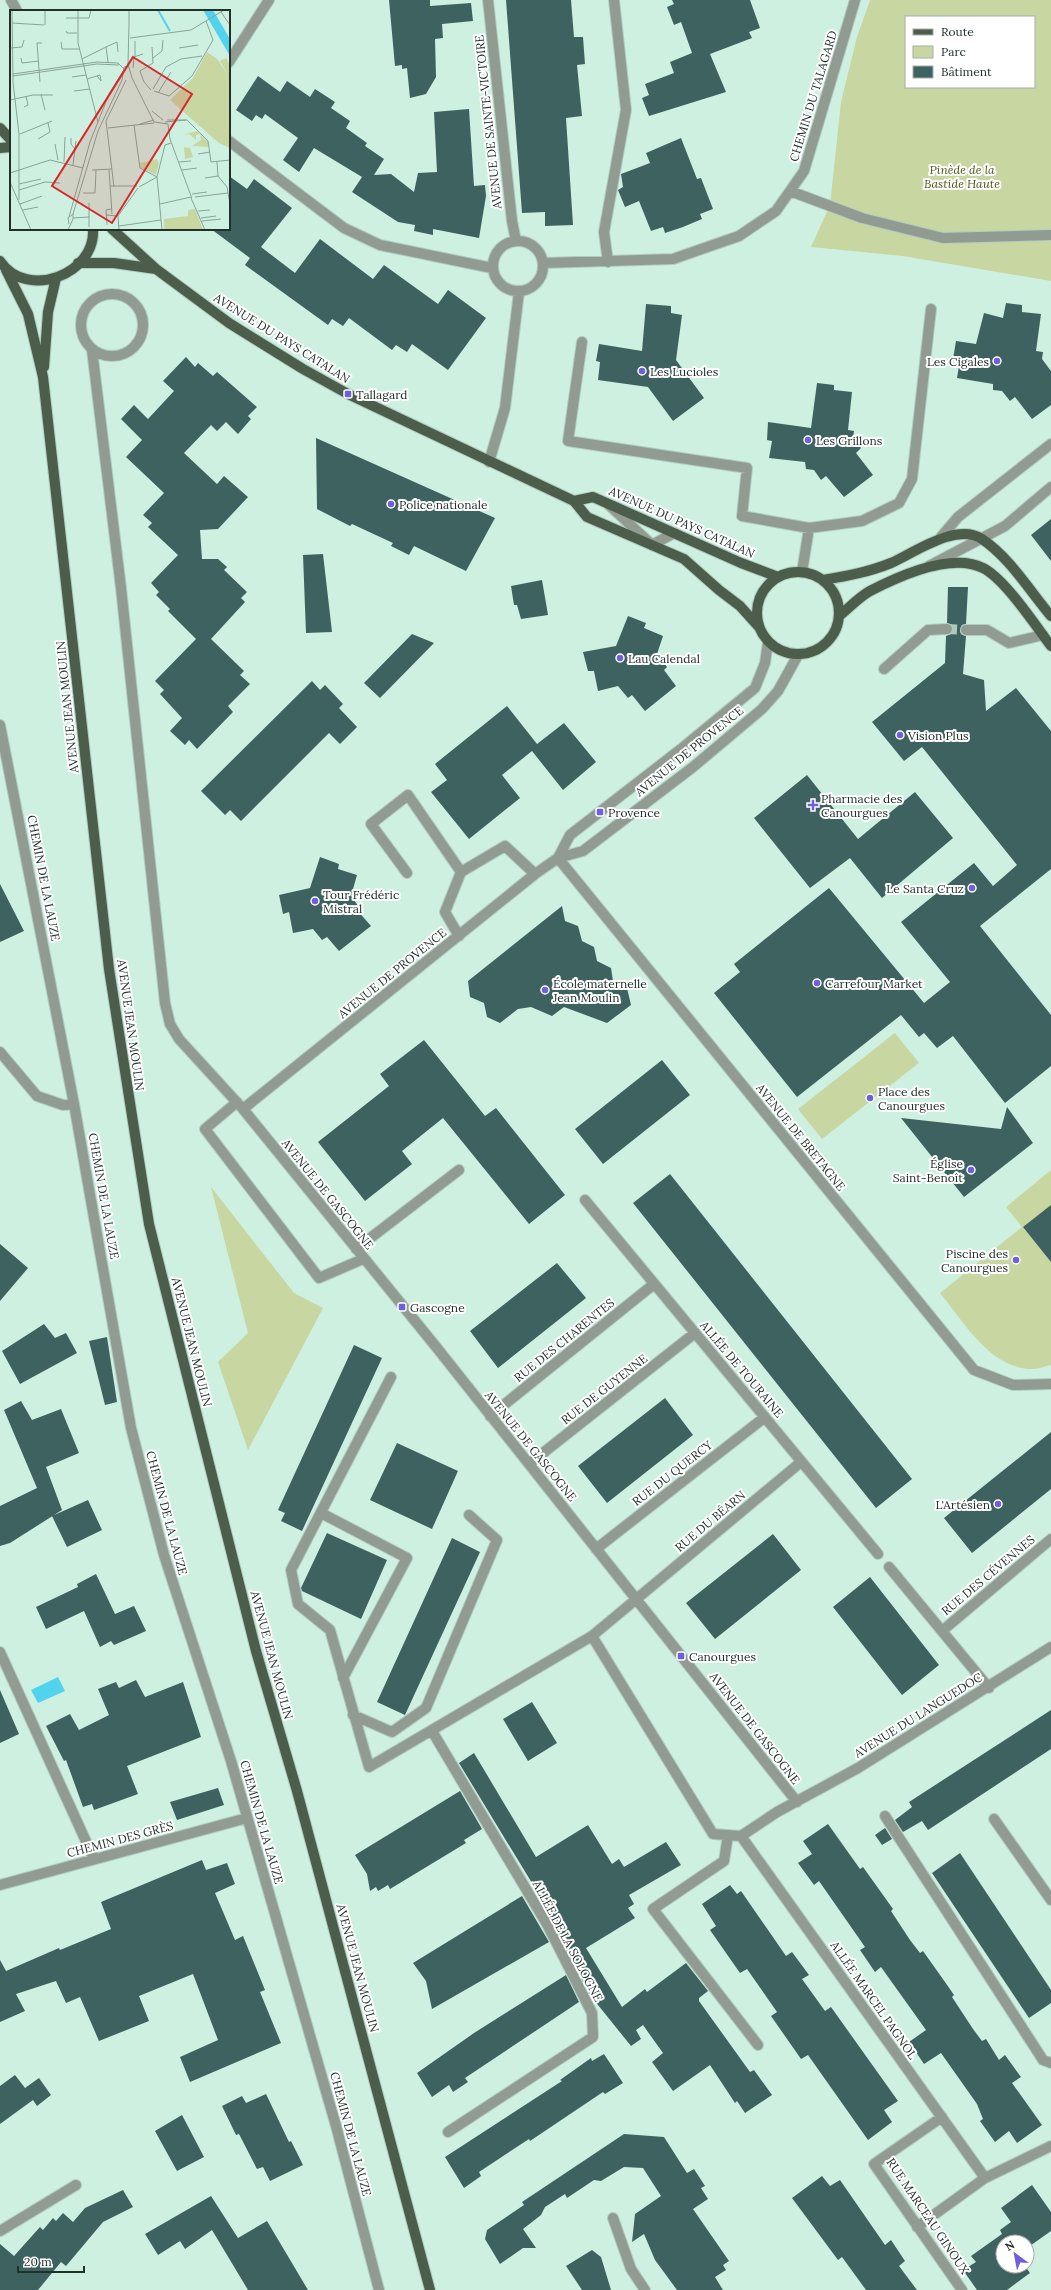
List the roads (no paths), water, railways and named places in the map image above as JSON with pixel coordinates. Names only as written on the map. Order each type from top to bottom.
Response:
[{"type":"main road","points":[[0,128],[10,139]]},
{"type":"main road","points":[[0,148],[10,147]]},
{"type":"main road","points":[[3,266],[22,279],[32,281],[56,278],[72,270],[89,249],[93,230]]},
{"type":"main road","name":"AVENUE DU PAYS CATALAN","points":[[113,230],[156,269],[230,323],[348,394],[574,501],[587,517],[684,559],[719,590],[740,606],[758,626]]},
{"type":"main road","name":"AVENUE DU PAYS CATALAN","points":[[78,263],[114,263],[156,269]]},
{"type":"main road","name":"AVENUE JEAN MOULIN","points":[[3,266],[28,314],[44,377],[109,969],[149,1224],[256,1652],[301,1806],[430,2290]]},
{"type":"main road","name":"AVENUE JEAN MOULIN","points":[[44,377],[48,312],[56,278]]},
{"type":"main road","name":"AVENUE DU PAYS CATALAN","points":[[574,501],[593,497],[778,577]]},
{"type":"main road","points":[[823,580],[853,576],[891,563],[941,537],[961,534],[980,538],[1021,577],[1051,616]]},
{"type":"main road","points":[[839,616],[869,592],[928,567],[961,561],[983,568],[999,581],[1051,646]]},
{"type":"main road","points":[[790,572],[802,572],[814,574],[823,580],[833,590],[838,602],[839,616],[836,628],[830,639],[821,648],[810,653],[798,655],[787,653],[768,642],[758,626],[756,612],[759,598],[767,586],[778,577],[790,572]]},
{"type":"street","points":[[11,0],[16,10]]},
{"type":"street","points":[[230,60],[269,0]]},
{"type":"street","name":"AVENUE DE SAINTE-VICTOIRE","points":[[488,0],[512,221],[516,241]]},
{"type":"street","points":[[608,262],[604,232],[626,110],[614,0]]},
{"type":"street","name":"CHEMIN DU TALAGARD","points":[[543,263],[608,262],[673,258],[739,236],[776,211],[804,171],[855,0]]},
{"type":"street","points":[[230,141],[344,228],[380,245],[492,268]]},
{"type":"street","points":[[790,191],[862,218],[943,238],[1051,234]]},
{"type":"street","points":[[516,241],[531,244],[541,256],[543,263],[543,272],[534,286],[519,292],[511,291],[501,285],[494,276],[492,268],[496,253],[508,243],[516,241]]},
{"type":"street","points":[[489,462],[505,408],[519,292]]},
{"type":"street","points":[[113,294],[123,296],[132,301],[143,317],[142,336],[137,345],[120,356],[101,355],[92,350],[82,334],[82,315],[87,306],[94,299],[113,294]]},
{"type":"street","points":[[582,342],[568,441],[747,468],[742,516],[809,528],[862,522],[899,503],[912,479],[931,309]]},
{"type":"street","name":"AVENUE DE GASCOGNE","points":[[92,350],[121,588],[165,1003],[170,1024],[179,1038],[240,1105],[529,1464],[797,1802]]},
{"type":"street","points":[[941,537],[958,517],[1051,444]]},
{"type":"street","points":[[928,567],[1004,526],[1051,488]]},
{"type":"street","points":[[607,503],[652,545],[674,532]]},
{"type":"street","points":[[802,572],[809,528]]},
{"type":"street","points":[[884,670],[928,630],[946,629]]},
{"type":"street","points":[[966,630],[987,630],[1009,643],[1043,635]]},
{"type":"street","name":"AVENUE DE PROVENCE","points":[[558,858],[570,835],[681,749],[755,688],[765,663],[768,642]]},
{"type":"street","name":"AVENUE DE PROVENCE","points":[[363,1258],[319,1278],[205,1129],[240,1105],[459,936],[535,874],[558,858],[583,851],[693,767],[762,709],[778,691],[798,655]]},
{"type":"street","name":"CHEMIN DE LA LAUZE","points":[[0,726],[74,1104],[132,1428],[164,1555],[247,1818],[336,2126],[379,2290]]},
{"type":"street","points":[[407,873],[371,824],[408,795],[461,872]]},
{"type":"street","points":[[459,936],[445,912],[461,872],[506,846],[535,874]]},
{"type":"street","name":"AVENUE DE BRETAGNE","points":[[558,858],[974,1370],[1013,1385],[1051,1384]]},
{"type":"street","points":[[0,1052],[37,1096],[63,1105],[74,1104]]},
{"type":"street","points":[[356,1249],[458,1170]]},
{"type":"street","name":"ALLÉE DE TOURAINE","points":[[586,1200],[878,1554]]},
{"type":"street","name":"RUE DES CHARENTES","points":[[490,1416],[654,1284]]},
{"type":"street","name":"RUE DE GUYENNE","points":[[529,1464],[695,1333]]},
{"type":"street","points":[[391,1376],[291,1570],[298,1604],[330,1630],[353,1715],[392,1732],[426,1708],[497,1540],[469,1516]]},
{"type":"street","name":"RUE DU QUERCY","points":[[596,1549],[765,1417]]},
{"type":"street","name":"RUE DU BÉARN","points":[[353,1715],[369,1767],[592,1636],[801,1462]]},
{"type":"street","points":[[321,1513],[407,1558],[343,1678]]},
{"type":"street","name":"RUE DES CÉVENNES","points":[[942,1631],[1051,1539]]},
{"type":"street","points":[[889,1568],[989,1688]]},
{"type":"street","points":[[592,1636],[713,1834],[741,1836]]},
{"type":"street","name":"AVENUE DU LANGUEDOC","points":[[741,1836],[777,1812],[858,1768],[989,1688],[1051,1647]]},
{"type":"street","points":[[0,1652],[94,1859]]},
{"type":"street","name":"ALLÉE DE LA SOLOGNE","points":[[432,1731],[548,1926],[592,2013],[593,2037],[448,2132]]},
{"type":"street","points":[[885,1816],[1043,2060],[1051,2063]]},
{"type":"street","name":"CHEMIN DES GRÈS","points":[[0,1885],[247,1818]]},
{"type":"street","points":[[994,1819],[1051,1900]]},
{"type":"street","points":[[728,1835],[724,1860],[653,1909],[758,2045]]},
{"type":"street","name":"ALLÉE MARCEL PAGNOL","points":[[741,1836],[985,2178]]},
{"type":"street","name":"RUE MARCEAU GINOUX","points":[[942,2117],[874,2164],[962,2290]]},
{"type":"street","points":[[917,2227],[985,2178],[1051,2146]]},
{"type":"street","points":[[0,2231],[76,2185]]},
{"type":"street","points":[[614,2218],[631,2269],[645,2290]]},
{"type":"water","points":[[58,1677],[65,1691],[38,1703],[31,1690]]},
{"type":"tunnel","points":[[947,629],[966,630]]},
{"type":"place","name":"Les Cigales","points":[[997,361]]},
{"type":"place","name":"Les Lucioles","points":[[642,371]]},
{"type":"place","name":"Tallagard","points":[[348,394]]},
{"type":"place","name":"Les Grillons","points":[[808,440]]},
{"type":"place","name":"Police nationale","points":[[391,504]]},
{"type":"place","name":"Lau Calendal","points":[[620,658]]},
{"type":"place","name":"Vision Plus","points":[[900,735]]},
{"type":"place","name":"Pharmacie des Canourgues","points":[[813,805]]},
{"type":"place","name":"Provence","points":[[600,812]]},
{"type":"place","name":"Le Santa Cruz","points":[[972,888]]},
{"type":"place","name":"Tour Frédéric Mistral","points":[[315,901]]},
{"type":"place","name":"Carrefour Market","points":[[817,983]]},
{"type":"place","name":"École maternelle Jean Moulin","points":[[545,990]]},
{"type":"place","name":"Place des Canourgues","points":[[870,1098]]},
{"type":"place","name":"Église Saint-Benoît","points":[[971,1170]]},
{"type":"place","name":"Piscine des Canourgues","points":[[1016,1260]]},
{"type":"place","name":"Gascogne","points":[[402,1307]]},
{"type":"place","name":"L'Artésien","points":[[998,1504]]},
{"type":"place","name":"Canourgues","points":[[681,1656]]},
{"type":"park label","name":"Pinède de la Bastide Haute","points":[[962,176]]}]
